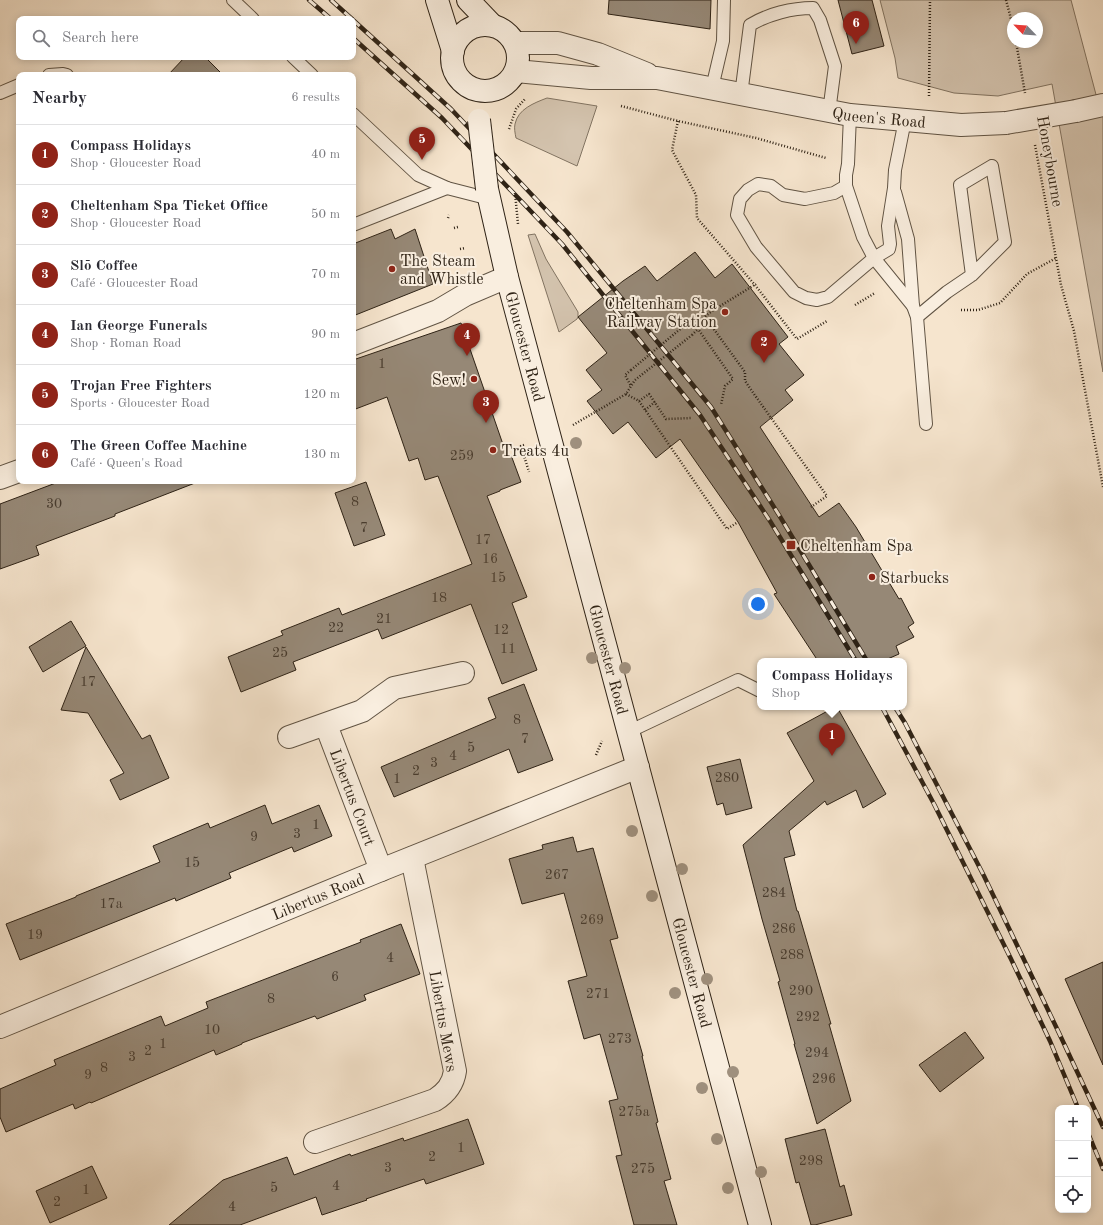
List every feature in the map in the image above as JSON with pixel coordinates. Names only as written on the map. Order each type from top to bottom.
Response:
[{"type":"street","points":[[437,0],[453,51],[453,67],[458,77],[468,86],[478,91],[488,91],[499,88],[509,81],[516,71],[518,55],[515,43],[511,36],[502,29],[492,25],[477,26],[467,30],[457,40],[453,51]]},
{"type":"street","points":[[468,0],[492,25]]},
{"type":"street","name":"Queen's Road","points":[[515,43],[558,43],[598,54],[657,78]]},
{"type":"street","name":"Queen's Road","points":[[516,71],[591,78],[657,78],[840,114],[961,125],[1006,123],[1103,105]]},
{"type":"street","name":"Gloucester Road","points":[[478,91],[479,120],[488,194],[507,277],[760,1225]]},
{"type":"street","points":[[356,343],[438,311],[465,295],[507,277]]},
{"type":"street","points":[[0,478],[16,472]]},
{"type":"street","points":[[289,737],[362,711],[394,688],[463,673]]},
{"type":"street","name":"Libertus Court","points":[[326,725],[381,870]]},
{"type":"street","name":"Libertus Road","points":[[0,1027],[381,870],[638,767]]},
{"type":"street","name":"Libertus Mews","points":[[315,1142],[435,1100],[443,1095],[454,1080],[455,1072],[412,858]]},
{"type":"lane","points":[[233,0],[250,16]]},
{"type":"lane","points":[[712,88],[723,41],[724,0]]},
{"type":"lane","points":[[741,95],[750,25],[761,18],[800,8],[813,8],[820,20],[835,66],[840,114],[848,164],[846,186],[863,237],[874,258],[915,312]]},
{"type":"lane","points":[[296,60],[309,72]]},
{"type":"lane","points":[[0,93],[16,86]]},
{"type":"lane","points":[[356,117],[418,175],[447,188],[488,194]]},
{"type":"lane","points":[[846,186],[834,193],[805,199],[783,194],[771,186],[758,184],[748,190],[740,199],[737,215],[756,247],[794,292],[806,298],[817,300],[828,297],[874,258],[889,249],[890,244],[888,226],[905,120]]},
{"type":"lane","points":[[915,312],[934,304],[947,292],[972,274],[1006,242],[992,166],[960,185],[972,274]]},
{"type":"lane","points":[[356,223],[447,188]]},
{"type":"lane","points":[[894,188],[908,239],[926,424]]},
{"type":"lane","points":[[628,732],[738,680],[757,690]]},
{"type":"path","points":[[929,122],[930,0]]},
{"type":"path","points":[[1006,0],[1009,12]]},
{"type":"path","name":"Honeybourne","points":[[1017,48],[1026,96]]},
{"type":"path","points":[[509,136],[508,128],[516,108],[527,98]]},
{"type":"path","points":[[617,105],[678,121],[756,138],[848,164]]},
{"type":"path","points":[[678,121],[672,150],[696,195]]},
{"type":"path","name":"Honeybourne","points":[[1035,142],[1061,285],[1074,331],[1103,488]]},
{"type":"path","points":[[454,228],[458,227]]},
{"type":"path","points":[[460,249],[465,248]]},
{"type":"path","points":[[934,304],[938,309],[978,310],[1000,303],[1027,274],[1056,258]]},
{"type":"path","points":[[698,322],[755,285],[775,268]]},
{"type":"path","points":[[705,317],[745,372],[745,382],[827,496],[811,507]]},
{"type":"path","points":[[631,386],[625,375],[630,370],[691,320],[698,322]]},
{"type":"path","points":[[698,322],[698,329],[733,379],[725,386],[721,405]]},
{"type":"path","points":[[569,428],[626,394],[635,380],[698,329]]},
{"type":"path","points":[[626,394],[639,401],[727,529],[738,522]]},
{"type":"path","points":[[639,401],[649,394],[666,419],[692,418]]},
{"type":"path","points":[[645,410],[655,402]]},
{"type":"path","points":[[521,446],[530,474]]},
{"type":"path","points":[[595,757],[602,742],[601,735]]},
{"type":"shaded area","points":[[880,0],[1071,0],[1099,106],[1103,105],[1103,372],[1052,84],[998,96],[954,93],[898,78],[895,58]]},
{"type":"shaded area","points":[[547,98],[597,106],[577,166],[516,138],[515,126],[519,114],[527,107]]},
{"type":"shaded area","points":[[535,234],[546,259],[578,312],[577,319],[559,332],[528,235]]},
{"type":"building","points":[[609,0],[711,0],[710,29],[608,14]]},
{"type":"building","points":[[838,0],[872,0],[884,46],[852,54]]},
{"type":"building","points":[[182,60],[208,60],[220,72],[171,72]]},
{"type":"building","name":"The Steam and Whistle","points":[[391,229],[395,239],[415,229],[433,284],[356,315],[356,243]]},
{"type":"building","points":[[695,252],[715,278],[732,264],[788,337],[779,344],[804,375],[785,390],[793,400],[760,427],[819,517],[839,503],[856,527],[899,599],[901,598],[914,623],[908,627],[914,637],[896,646],[899,654],[890,658],[816,658],[774,594],[777,593],[738,522],[680,439],[656,458],[628,422],[613,434],[587,401],[602,390],[586,370],[607,353],[578,317],[623,281],[645,266],[657,281]]},
{"type":"building","points":[[461,323],[507,456],[511,455],[521,482],[487,496],[527,597],[512,603],[537,670],[502,684],[471,604],[382,639],[378,629],[293,662],[296,670],[241,692],[228,657],[283,635],[281,631],[339,608],[342,615],[472,564],[438,476],[425,480],[418,458],[409,461],[387,397],[356,409],[356,359]]},
{"type":"building","points":[[366,482],[385,535],[354,546],[335,493]]},
{"type":"building","points":[[53,484],[192,484],[115,514],[115,516],[36,546],[39,555],[0,569],[0,504]]},
{"type":"building","points":[[71,621],[86,646],[43,672],[29,647]]},
{"type":"building","points":[[86,647],[142,739],[150,735],[169,778],[120,800],[110,780],[124,773],[88,713],[61,710]]},
{"type":"building","points":[[524,684],[553,760],[518,773],[509,749],[394,797],[381,767],[496,718],[488,698]]},
{"type":"building","points":[[829,710],[839,710],[886,794],[863,808],[856,790],[827,805],[825,801],[789,831],[795,855],[784,858],[797,911],[831,1024],[829,1024],[851,1101],[817,1124],[794,1044],[778,982],[780,981],[743,845],[814,781],[787,733]]},
{"type":"building","points":[[740,759],[752,808],[726,815],[723,803],[717,805],[707,767]]},
{"type":"building","points":[[265,805],[272,824],[319,805],[332,836],[294,852],[292,847],[229,873],[231,878],[176,901],[175,898],[20,960],[6,924],[160,862],[153,846],[208,823],[210,828]]},
{"type":"building","points":[[573,837],[577,852],[593,848],[618,938],[610,940],[643,1056],[658,1122],[656,1123],[671,1179],[664,1181],[677,1225],[634,1225],[616,1156],[622,1155],[609,1101],[618,1099],[600,1034],[584,1039],[568,981],[587,976],[564,893],[522,904],[509,859],[543,849],[542,845]]},
{"type":"building","points":[[401,924],[420,974],[364,995],[366,1000],[317,1019],[315,1016],[242,1043],[216,1055],[214,1050],[91,1103],[90,1102],[75,1109],[73,1104],[6,1132],[0,1117],[0,1089],[56,1065],[54,1060],[161,1016],[165,1026],[208,1008],[206,1002],[361,942],[360,940]]},
{"type":"building","points":[[1103,962],[1103,1065],[1065,979]]},
{"type":"building","points":[[965,1032],[984,1058],[940,1092],[919,1065]]},
{"type":"building","points":[[468,1119],[484,1164],[426,1184],[424,1179],[322,1215],[316,1197],[240,1225],[169,1225],[223,1180],[287,1157],[294,1175],[350,1154],[351,1156],[403,1138],[404,1141]]},
{"type":"building","points":[[825,1129],[840,1187],[844,1185],[852,1215],[811,1225],[799,1182],[796,1183],[785,1139]]},
{"type":"building","points":[[92,1166],[107,1198],[50,1223],[36,1191]]},
{"type":"railway","points":[[309,0],[328,16]]},
{"type":"railway","points":[[331,0],[349,16]]},
{"type":"railway","points":[[356,23],[451,109],[567,232],[711,407],[779,515],[865,658]]},
{"type":"railway","points":[[356,41],[442,118],[562,244],[700,415],[770,521],[854,658]]},
{"type":"railway","points":[[884,710],[934,804],[1011,959],[1050,1041],[1077,1105]]},
{"type":"railway","points":[[897,710],[984,876],[1103,1127]]},
{"type":"railway","points":[[1091,1140],[1103,1169]]},
{"type":"place","name":"The Green Coffee Machine","points":[[856,44]]},
{"type":"place","name":"Trojan Free Fighters","points":[[422,160]]},
{"type":"place","name":"The Steam and Whistle","points":[[392,269]]},
{"type":"place","name":"Cheltenham Spa Railway Station","points":[[725,312]]},
{"type":"place","name":"Ian George Funerals","points":[[467,356]]},
{"type":"place","name":"Cheltenham Spa Ticket Office","points":[[764,363]]},
{"type":"place","name":"Sew!","points":[[474,379]]},
{"type":"place","name":"Slō Coffee","points":[[486,423]]},
{"type":"place","name":"Treats 4u","points":[[493,450]]},
{"type":"place","name":"Cheltenham Spa","points":[[791,545]]},
{"type":"place","name":"Starbucks","points":[[872,577]]},
{"type":"place","name":"Compass Holidays","points":[[832,756]]}]
